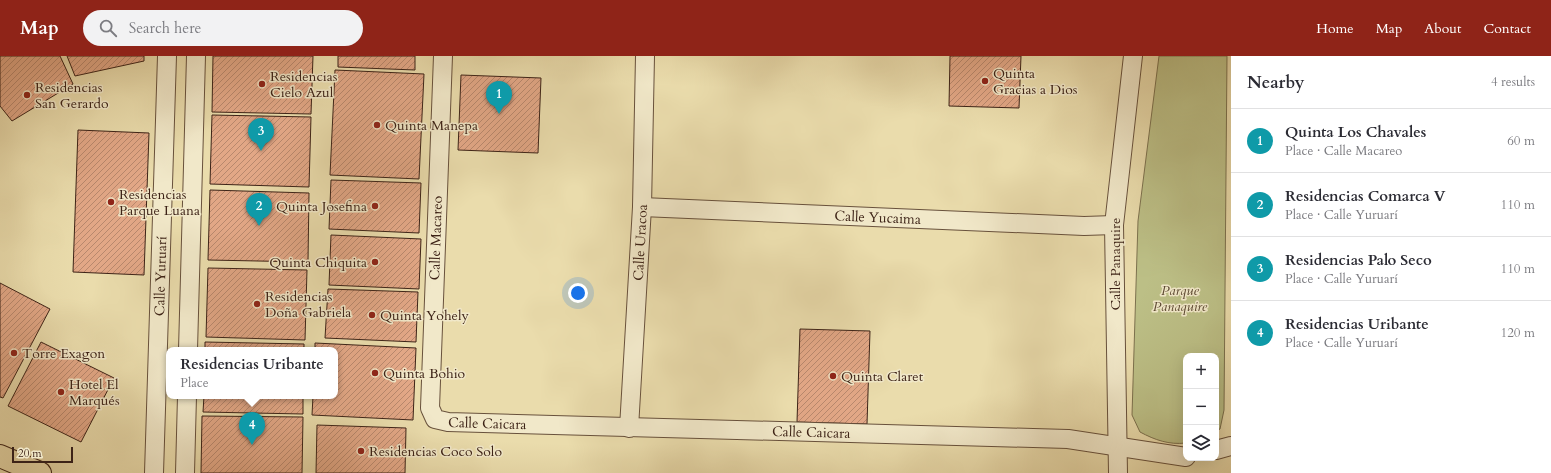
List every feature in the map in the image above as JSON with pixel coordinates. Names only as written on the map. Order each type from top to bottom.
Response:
[{"type":"main road","points":[[0,456],[40,473]]},
{"type":"street","name":"Calle Yuruarí","points":[[154,473],[167,56]]},
{"type":"street","name":"Calle Yuruarí","points":[[188,347],[196,56]]},
{"type":"street","name":"Calle Macareo","points":[[435,419],[430,408],[443,56]]},
{"type":"street","name":"Calle Uracoa","points":[[629,428],[642,207],[646,56]]},
{"type":"street","name":"Calle Panaquire","points":[[1118,473],[1114,225],[1134,56]]},
{"type":"street","name":"Calle Yucaima","points":[[642,207],[1084,226],[1114,225]]},
{"type":"street","points":[[158,325],[188,328]]},
{"type":"street","points":[[185,473],[187,399]]},
{"type":"street","name":"Calle Caicara","points":[[435,419],[448,422],[1068,440],[1183,457]]},
{"type":"street","points":[[1219,449],[1231,446]]},
{"type":"green space","name":"Parque Panaquire","points":[[1159,56],[1227,56],[1224,410],[1219,430],[1219,353],[1183,353],[1183,443],[1162,441],[1140,432],[1132,415],[1138,221]]},
{"type":"building","name":"Residencias San Gerardo","points":[[0,56],[60,56],[73,84],[12,121],[0,106]]},
{"type":"building","points":[[67,56],[144,56],[144,61],[75,76]]},
{"type":"building","name":"Residencias Cielo Azul","points":[[213,56],[313,56],[311,114],[212,112]]},
{"type":"building","points":[[338,56],[415,56],[415,70],[338,67]]},
{"type":"building","name":"Quinta Gracias a Dios","points":[[950,56],[1021,56],[1019,108],[949,106]]},
{"type":"building","name":"Quinta Manepa","points":[[335,70],[424,74],[419,179],[330,175]]},
{"type":"building","points":[[461,75],[541,78],[538,153],[458,150]]},
{"type":"building","points":[[212,115],[311,117],[309,187],[210,184]]},
{"type":"building","name":"Residencias Parque Luana","points":[[78,130],[149,133],[144,275],[73,272]]},
{"type":"building","name":"Quinta Josefina","points":[[331,180],[421,183],[419,233],[329,229]]},
{"type":"building","points":[[210,190],[309,193],[308,262],[208,260]]},
{"type":"building","name":"Quinta Chiquita","points":[[331,235],[421,239],[419,289],[329,285]]},
{"type":"building","name":"Residencias Doña Gabriela","points":[[208,268],[307,270],[305,340],[206,337]]},
{"type":"building","name":"Torre Exagon","points":[[0,283],[50,309],[3,398],[0,397]]},
{"type":"building","name":"Quinta Yohely","points":[[328,289],[418,292],[416,342],[325,338]]},
{"type":"building","name":"Quinta Claret","points":[[800,329],[870,331],[867,424],[797,422]]},
{"type":"building","name":"Hotel El Marqués","points":[[41,342],[114,378],[81,442],[8,406]]},
{"type":"building","points":[[205,342],[304,344],[304,347],[205,347]]},
{"type":"building","name":"Quinta Bohio","points":[[315,343],[416,348],[413,420],[312,415],[313,399],[338,399],[338,347],[315,347]]},
{"type":"building","points":[[204,399],[303,399],[303,414],[203,412]]},
{"type":"building","points":[[202,416],[303,417],[302,473],[201,473]]},
{"type":"building","name":"Residencias Coco Solo","points":[[317,425],[406,428],[405,473],[316,473]]},
{"type":"place","name":"Quinta Gracias a Dios","points":[[985,81]]},
{"type":"place","name":"Residencias Cielo Azul","points":[[262,84]]},
{"type":"place","name":"Residencias San Gerardo","points":[[27,95]]},
{"type":"place","name":"Quinta Los Chavales","points":[[499,114]]},
{"type":"place","name":"Quinta Manepa","points":[[377,125]]},
{"type":"place","name":"Residencias Palo Seco","points":[[261,151]]},
{"type":"place","name":"Residencias Parque Luana","points":[[111,202]]},
{"type":"place","name":"Quinta Josefina","points":[[375,206]]},
{"type":"place","name":"Residencias Comarca V","points":[[259,226]]},
{"type":"place","name":"Quinta Chiquita","points":[[375,262]]},
{"type":"place","name":"Residencias Doña Gabriela","points":[[257,304]]},
{"type":"place","name":"Quinta Yohely","points":[[372,315]]},
{"type":"place","name":"Torre Exagon","points":[[14,353]]},
{"type":"place","name":"Quinta Bohio","points":[[375,373]]},
{"type":"place","name":"Quinta Claret","points":[[833,376]]},
{"type":"place","name":"Hotel El Marqués","points":[[61,392]]},
{"type":"place","name":"Residencias Uribante","points":[[252,445]]},
{"type":"place","name":"Residencias Coco Solo","points":[[361,451]]}]
